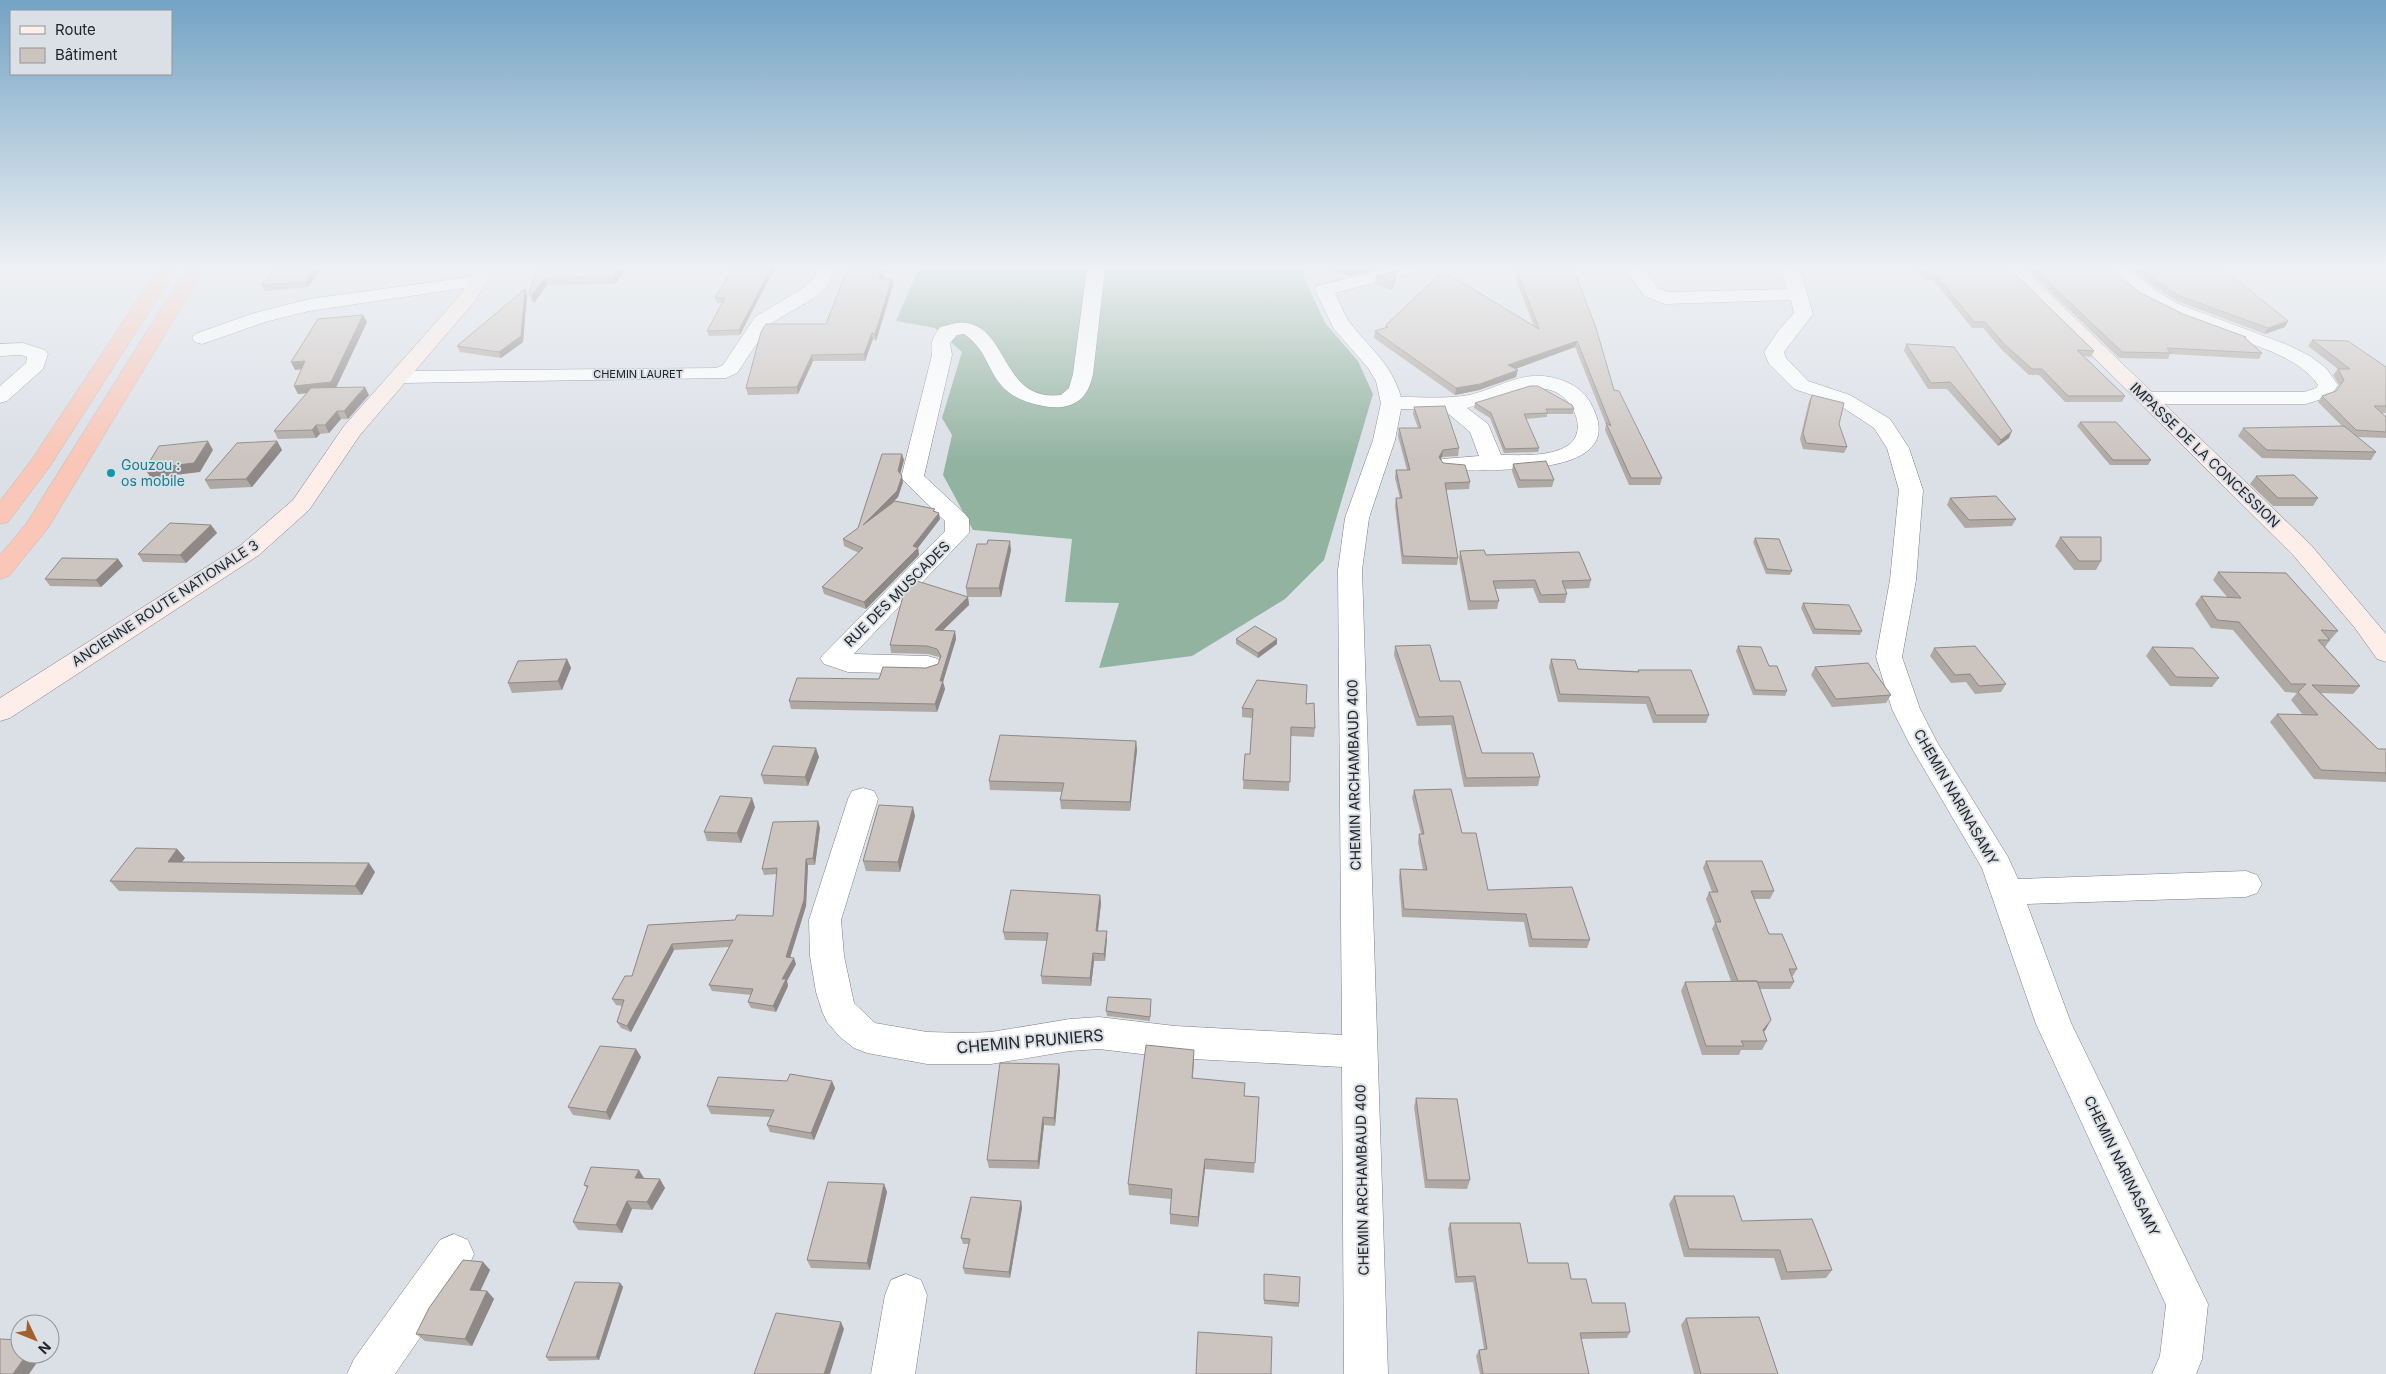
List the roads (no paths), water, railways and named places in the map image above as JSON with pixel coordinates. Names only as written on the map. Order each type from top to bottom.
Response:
[{"type":"highway","points":[[0,517],[39,466],[126,332]]},
{"type":"highway","points":[[0,571],[36,528],[157,332]]},
{"type":"main road","name":"ANCIENNE ROUTE NATIONALE 3","points":[[0,712],[250,550],[301,505],[352,430],[402,376],[436,332]]},
{"type":"main road","name":"IMPASSE DE LA CONCESSION","points":[[2079,332],[2302,550],[2364,622],[2386,653]]},
{"type":"street","points":[[202,338],[219,332]]},
{"type":"street","name":"CHEMIN LAURET","points":[[402,376],[719,374],[730,369],[756,332]]},
{"type":"street","name":"RUE DES MUSCADES","points":[[928,665],[848,663],[833,658],[852,642],[957,534],[957,519],[912,478],[942,355],[940,343],[946,332]]},
{"type":"street","name":"RUE DES MUSCADES","points":[[973,332],[978,336],[1006,381],[1017,392],[1033,399],[1050,401],[1065,400],[1075,396],[1079,390],[1085,366],[1089,332]]},
{"type":"street","name":"CHEMIN ARCHAMBAUD 400","points":[[1346,332],[1376,365],[1386,381],[1392,403],[1384,440],[1357,518],[1350,570],[1366,1374]]},
{"type":"street","name":"CHEMIN NARINASAMY","points":[[1787,332],[1774,352],[1776,360],[1801,386],[1844,399],[1882,424],[1898,448],[1911,490],[1903,580],[1889,657],[1906,709],[1963,812],[1997,866],[2054,1024],[2188,1304],[2181,1359],[2174,1374]]},
{"type":"street","points":[[2147,398],[2306,398],[2324,392],[2328,385],[2316,369],[2290,353],[2235,332]]},
{"type":"street","points":[[0,350],[23,349],[38,354],[36,365],[0,397]]},
{"type":"street","points":[[1392,403],[1450,404],[1476,400],[1529,381],[1548,382],[1570,391],[1581,402],[1590,426],[1585,440],[1573,452],[1562,457],[1541,461],[1450,464]]},
{"type":"street","points":[[1450,404],[1480,429],[1494,462]]},
{"type":"street","name":"CHEMIN PRUNIERS","points":[[863,800],[826,920],[827,956],[833,992],[839,1011],[852,1026],[867,1037],[927,1048],[965,1049],[1098,1033],[1175,1042],[1359,1052]]},
{"type":"street","points":[[2006,892],[2246,884]]},
{"type":"street","points":[[369,1374],[454,1254]]},
{"type":"street","points":[[893,1374],[906,1295]]},
{"type":"place","name":"Gouzou : os mobile","points":[[111,473]]}]
